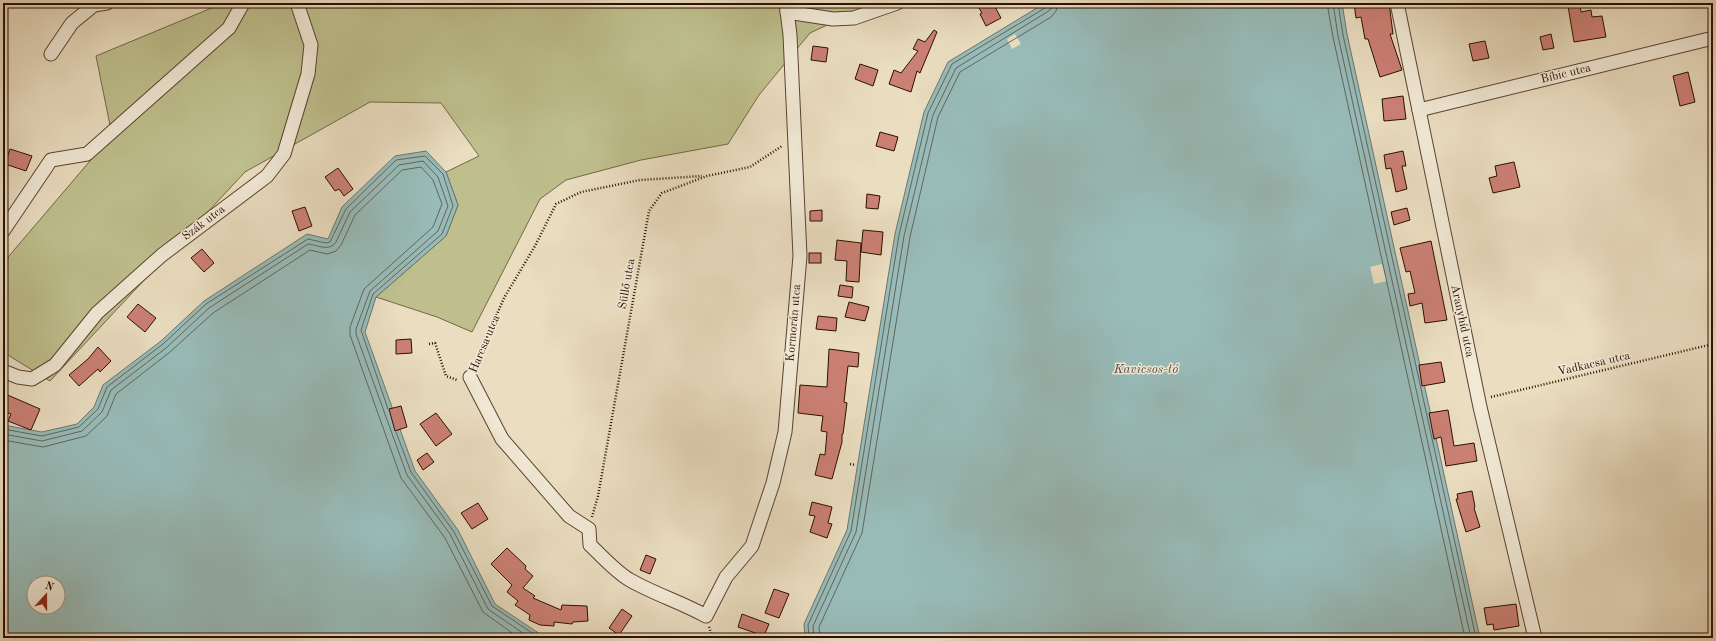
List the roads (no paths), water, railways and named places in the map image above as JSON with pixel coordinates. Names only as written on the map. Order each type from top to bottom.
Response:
[{"type":"street","points":[[51,54],[72,23],[94,4],[106,3]]},
{"type":"street","points":[[3,231],[51,160],[88,154],[229,28],[243,3]]},
{"type":"street","name":"Szák utca","points":[[3,371],[18,377],[32,379],[55,364],[97,313],[156,260],[267,176],[284,154],[308,74],[311,45],[297,3]]},
{"type":"street","points":[[786,7],[833,19],[854,18],[898,3]]},
{"type":"street","name":"Aranyhíd utca","points":[[1397,3],[1478,400],[1535,638]]},
{"type":"street","name":"Kormorán utca","points":[[589,529],[590,546],[629,579],[656,593],[685,604],[706,616],[726,577],[752,546],[774,483],[785,432],[800,256],[790,35],[786,7]]},
{"type":"street","name":"Bíbic utca","points":[[1419,110],[1713,38]]},
{"type":"street","name":"Harcsa utca","points":[[470,377],[502,439],[569,516],[589,529]]},
{"type":"water","name":"Kavicsos-tó","points":[[1045,3],[1342,3],[1347,34],[1480,638],[805,638],[804,624],[847,530],[895,234],[924,112],[948,62]]},
{"type":"water","points":[[426,151],[446,172],[458,205],[446,236],[376,297],[365,332],[415,471],[458,530],[495,604],[540,634],[595,636],[598,638],[3,638],[3,425],[42,432],[77,424],[94,407],[103,385],[161,341],[204,301],[307,234],[328,239],[342,207],[395,156]]}]
